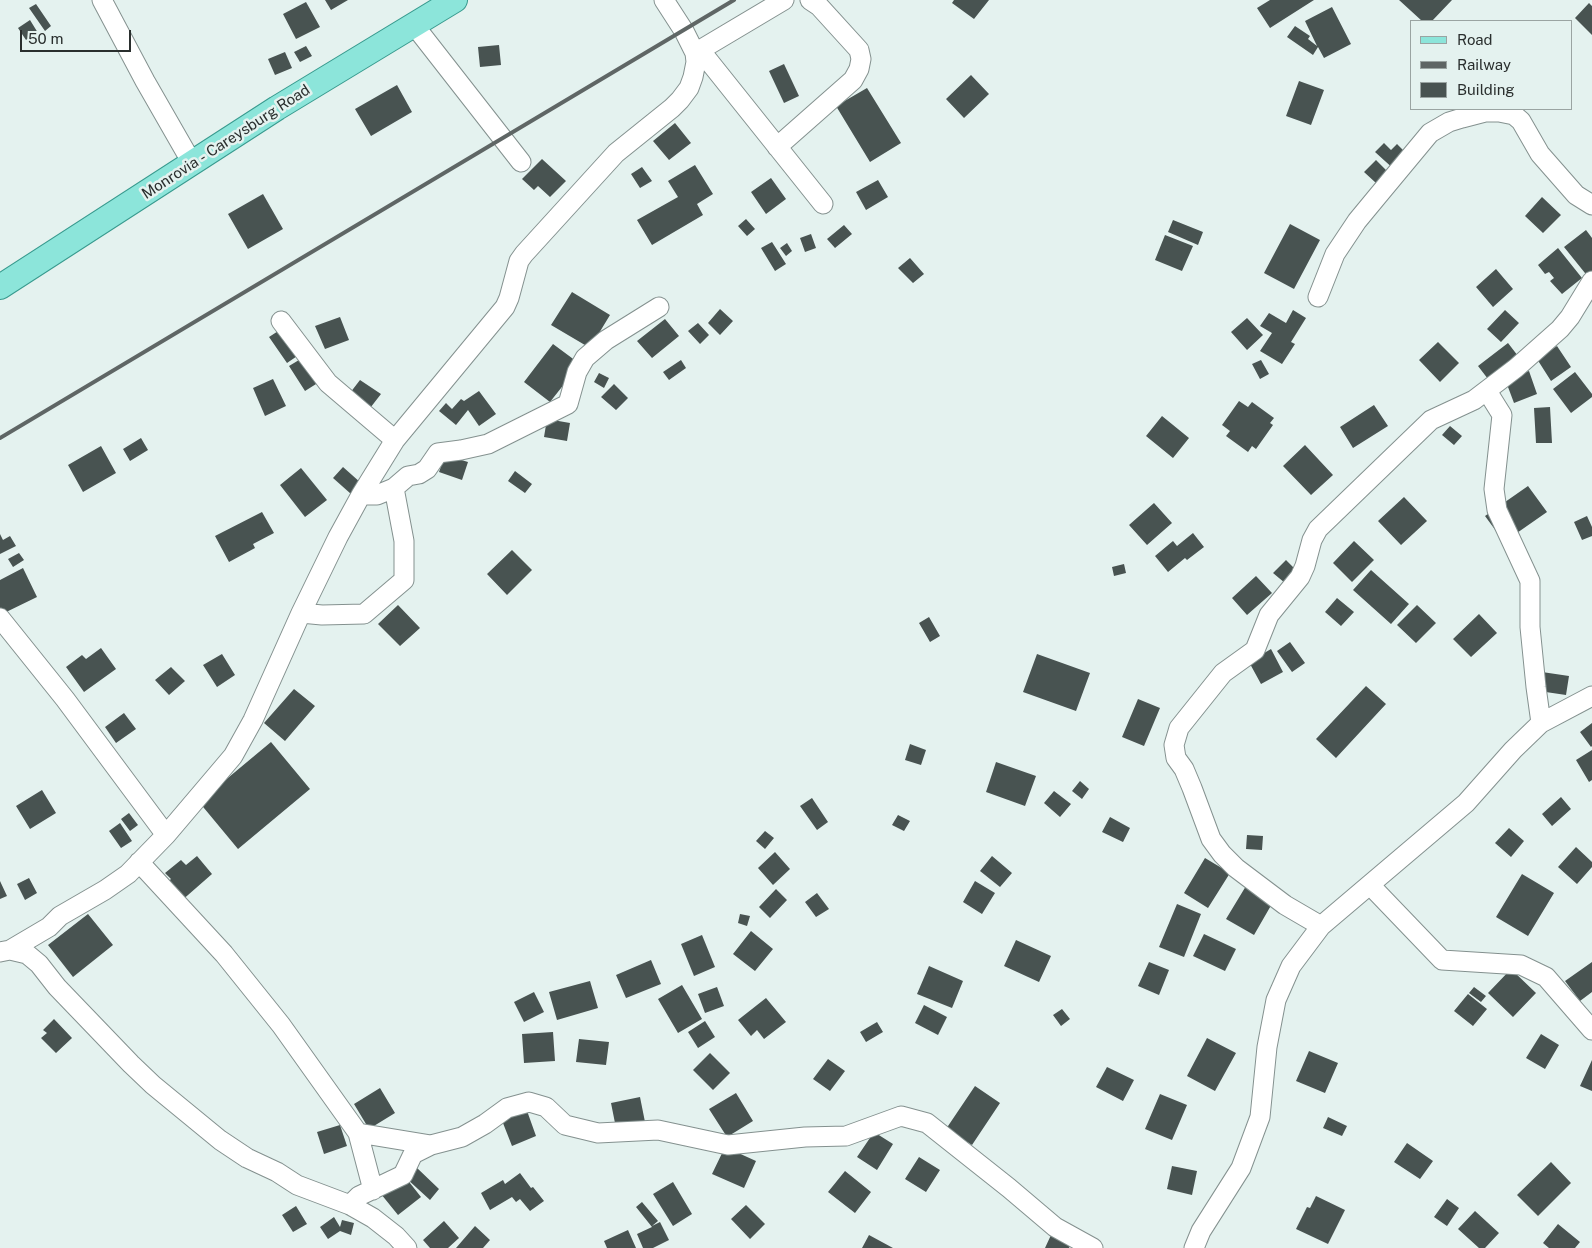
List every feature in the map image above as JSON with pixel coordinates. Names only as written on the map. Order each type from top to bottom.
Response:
[{"type":"main road","name":"Monrovia - Careysburg Road","points":[[1,286],[277,108],[455,0]]},
{"type":"street","points":[[102,0],[145,81],[192,163]]},
{"type":"street","points":[[664,0],[698,51],[823,204]]},
{"type":"street","points":[[5,951],[48,927],[60,916],[105,890],[128,874],[166,835],[233,756],[253,720],[301,613],[338,537],[361,496],[396,440],[505,307],[519,261],[524,254],[616,153],[680,100],[689,88],[698,51],[784,0]]},
{"type":"street","points":[[777,147],[853,80],[859,69],[861,59],[859,50],[819,6],[810,0]]},
{"type":"street","points":[[414,25],[520,162]]},
{"type":"street","points":[[1318,297],[1335,254],[1376,198],[1430,134],[1449,122],[1485,112],[1514,115],[1521,122],[1540,154],[1576,196],[1592,205]]},
{"type":"street","points":[[1321,926],[1285,905],[1236,868],[1222,854],[1212,839],[1184,769],[1176,758],[1174,745],[1179,728],[1222,673],[1255,650],[1269,615],[1300,577],[1318,528],[1431,420],[1474,400],[1487,391],[1560,328],[1570,317],[1592,280]]},
{"type":"street","points":[[361,496],[377,496],[394,488],[408,476],[418,474],[427,469],[438,453],[488,444],[568,404],[577,372],[585,358],[606,340],[659,307]]},
{"type":"street","points":[[281,321],[328,383],[396,440]]},
{"type":"street","points":[[1487,391],[1502,415],[1494,489],[1497,510],[1530,582],[1530,627],[1541,723]]},
{"type":"street","points":[[301,613],[322,615],[364,614],[404,580],[404,541],[394,488]]},
{"type":"street","points":[[0,618],[65,699],[166,835]]},
{"type":"street","points":[[1194,1248],[1201,1231],[1241,1168],[1260,1117],[1267,1047],[1276,1000],[1291,966],[1321,926],[1466,802],[1513,750],[1541,723],[1592,696]]},
{"type":"street","points":[[139,862],[224,954],[281,1025],[358,1133],[373,1190]]},
{"type":"street","points":[[1370,885],[1442,960],[1521,965],[1546,977],[1592,1030]]},
{"type":"street","points":[[5,951],[27,954],[39,964],[57,987],[131,1064],[153,1085],[220,1140],[247,1158],[277,1172],[297,1185],[350,1204],[373,1218],[396,1236],[407,1248]]},
{"type":"street","points":[[350,1204],[359,1196],[403,1175],[413,1154],[430,1145],[462,1137],[485,1124],[506,1108],[529,1102],[546,1108],[565,1125],[598,1133],[658,1130],[728,1145],[805,1137],[846,1136],[901,1116],[927,1123],[1010,1188],[1055,1227],[1093,1248]]},
{"type":"street","points":[[358,1133],[430,1145]]},
{"type":"building","points":[[325,0],[348,0],[331,10]]},
{"type":"building","points":[[954,0],[989,0],[974,19],[952,3]]},
{"type":"building","points":[[1270,0],[1314,0],[1270,28],[1257,8]]},
{"type":"building","points":[[1399,0],[1452,0],[1433,20],[1421,20]]},
{"type":"building","points":[[306,2],[320,27],[296,39],[283,14]]},
{"type":"building","points":[[1589,3],[1592,6],[1592,35],[1575,18]]},
{"type":"building","points":[[36,4],[51,26],[45,31],[29,8]]},
{"type":"building","points":[[1332,7],[1351,44],[1324,58],[1318,47],[1313,55],[1287,37],[1295,26],[1310,36],[1308,39],[1317,46],[1305,21]]},
{"type":"building","points":[[30,20],[38,33],[26,40],[18,28]]},
{"type":"building","points":[[499,45],[501,65],[480,67],[478,47]]},
{"type":"building","points":[[306,46],[312,56],[300,62],[294,52]]},
{"type":"building","points":[[285,52],[292,68],[275,75],[268,59]]},
{"type":"building","points":[[784,64],[799,96],[784,103],[769,71]]},
{"type":"building","points":[[971,75],[989,94],[964,118],[946,99]]},
{"type":"building","points":[[1299,81],[1324,90],[1311,125],[1286,116]]},
{"type":"building","points":[[397,85],[412,112],[371,136],[355,109]]},
{"type":"building","points":[[867,88],[901,143],[870,162],[836,106]]},
{"type":"building","points":[[675,123],[691,143],[669,160],[653,141]]},
{"type":"building","points":[[1384,143],[1391,150],[1397,144],[1410,157],[1396,171],[1375,152]]},
{"type":"building","points":[[542,159],[566,181],[550,197],[538,186],[534,190],[522,179]]},
{"type":"building","points":[[1376,160],[1388,172],[1376,183],[1364,172]]},
{"type":"building","points":[[695,165],[713,194],[697,204],[703,215],[652,245],[637,220],[678,197],[668,181]]},
{"type":"building","points":[[642,167],[652,181],[640,188],[631,174]]},
{"type":"building","points":[[771,178],[786,199],[766,214],[751,192]]},
{"type":"building","points":[[878,180],[888,197],[866,210],[856,192]]},
{"type":"building","points":[[263,194],[283,229],[248,249],[228,214]]},
{"type":"building","points":[[1542,197],[1561,215],[1543,233],[1525,216]]},
{"type":"building","points":[[746,219],[755,229],[747,236],[738,226]]},
{"type":"building","points":[[1173,220],[1203,232],[1198,245],[1168,232]]},
{"type":"building","points":[[1290,224],[1320,240],[1294,289],[1264,273]]},
{"type":"building","points":[[844,225],[852,234],[835,248],[827,239]]},
{"type":"building","points":[[1586,230],[1592,238],[1592,275],[1589,278],[1564,247]]},
{"type":"building","points":[[811,234],[816,248],[805,252],[800,238]]},
{"type":"building","points":[[1165,235],[1193,246],[1182,271],[1155,260]]},
{"type":"building","points":[[772,242],[786,264],[775,271],[761,248]]},
{"type":"building","points":[[787,243],[792,251],[786,256],[780,248]]},
{"type":"building","points":[[1558,248],[1582,278],[1562,294],[1550,281],[1554,278],[1549,272],[1545,274],[1538,265]]},
{"type":"building","points":[[910,258],[924,274],[913,283],[898,268]]},
{"type":"building","points":[[1496,269],[1513,289],[1493,307],[1476,287]]},
{"type":"building","points":[[572,292],[610,315],[590,348],[551,325]]},
{"type":"building","points":[[720,309],[733,321],[720,335],[708,323]]},
{"type":"building","points":[[1293,310],[1306,318],[1291,342],[1295,344],[1282,364],[1260,351],[1272,333],[1260,326],[1269,313],[1286,323]]},
{"type":"building","points":[[1505,310],[1519,323],[1501,342],[1487,329]]},
{"type":"building","points":[[340,317],[349,340],[325,349],[315,326]]},
{"type":"building","points":[[1247,318],[1263,335],[1247,350],[1231,332]]},
{"type":"building","points":[[665,319],[679,336],[652,358],[637,341]]},
{"type":"building","points":[[698,323],[709,335],[700,344],[688,331]]},
{"type":"building","points":[[289,324],[306,350],[287,363],[269,337]]},
{"type":"building","points":[[1438,342],[1459,363],[1440,382],[1419,360]]},
{"type":"building","points":[[1508,343],[1518,356],[1488,379],[1478,366]]},
{"type":"building","points":[[553,344],[580,364],[550,402],[524,382]]},
{"type":"building","points":[[1557,346],[1571,367],[1551,381],[1537,359]]},
{"type":"building","points":[[309,354],[324,379],[305,391],[289,366]]},
{"type":"building","points":[[681,360],[686,368],[669,380],[663,372]]},
{"type":"building","points":[[1261,360],[1269,374],[1260,379],[1252,364]]},
{"type":"building","points":[[1529,371],[1537,394],[1514,403],[1505,379]]},
{"type":"building","points":[[1575,372],[1592,394],[1592,397],[1571,413],[1553,389]]},
{"type":"building","points":[[599,373],[609,378],[604,388],[594,382]]},
{"type":"building","points":[[273,379],[286,406],[265,416],[253,388]]},
{"type":"building","points":[[360,380],[381,394],[360,421],[340,406]]},
{"type":"building","points":[[614,384],[628,398],[616,410],[601,397]]},
{"type":"building","points":[[479,391],[496,414],[479,426],[468,410],[456,425],[439,411],[446,403],[452,409],[461,399],[464,401]]},
{"type":"building","points":[[1239,401],[1248,407],[1252,402],[1274,418],[1270,423],[1273,425],[1256,449],[1252,446],[1248,452],[1226,436],[1230,431],[1222,425]]},
{"type":"building","points":[[1374,405],[1388,426],[1353,448],[1340,427]]},
{"type":"building","points":[[1550,407],[1552,443],[1536,443],[1534,408]]},
{"type":"building","points":[[1162,416],[1189,438],[1173,458],[1146,436]]},
{"type":"building","points":[[547,419],[570,423],[567,441],[544,437]]},
{"type":"building","points":[[1450,426],[1462,436],[1454,445],[1442,435]]},
{"type":"building","points":[[141,438],[148,450],[130,461],[123,449]]},
{"type":"building","points":[[1305,445],[1333,475],[1311,495],[1283,466]]},
{"type":"building","points":[[101,446],[116,473],[83,492],[68,465]]},
{"type":"building","points":[[445,455],[468,462],[462,480],[439,472]]},
{"type":"building","points":[[343,467],[361,483],[351,494],[333,478]]},
{"type":"building","points":[[301,468],[327,500],[305,517],[280,485]]},
{"type":"building","points":[[515,471],[532,484],[525,493],[508,481]]},
{"type":"building","points":[[1528,486],[1547,512],[1504,542],[1485,516]]},
{"type":"building","points":[[1404,497],[1427,521],[1401,545],[1378,521]]},
{"type":"building","points":[[1154,503],[1172,523],[1147,545],[1129,525]]},
{"type":"building","points":[[262,512],[274,533],[253,544],[255,548],[229,562],[215,536]]},
{"type":"building","points":[[1587,516],[1592,527],[1592,536],[1582,540],[1574,522]]},
{"type":"building","points":[[1193,533],[1204,547],[1187,560],[1185,558],[1168,572],[1155,556],[1173,541],[1177,546]]},
{"type":"building","points":[[0,534],[3,540],[10,536],[16,546],[0,554]]},
{"type":"building","points":[[1354,541],[1374,560],[1352,582],[1333,563]]},
{"type":"building","points":[[512,550],[532,570],[507,595],[487,574]]},
{"type":"building","points":[[19,553],[24,560],[13,567],[8,559]]},
{"type":"building","points":[[1286,560],[1297,571],[1285,583],[1273,573]]},
{"type":"building","points":[[1124,564],[1126,573],[1114,576],[1112,567]]},
{"type":"building","points":[[23,568],[37,597],[0,615],[0,580]]},
{"type":"building","points":[[1371,570],[1409,604],[1391,624],[1353,590]]},
{"type":"building","points":[[1256,576],[1272,593],[1247,615],[1232,598]]},
{"type":"building","points":[[1337,598],[1354,612],[1341,626],[1325,612]]},
{"type":"building","points":[[398,605],[420,628],[400,646],[378,624]]},
{"type":"building","points":[[1417,605],[1436,623],[1416,643],[1397,625]]},
{"type":"building","points":[[1479,614],[1497,633],[1471,657],[1453,639]]},
{"type":"building","points":[[929,617],[940,636],[930,642],[919,623]]},
{"type":"building","points":[[1290,642],[1305,663],[1292,672],[1277,651]]},
{"type":"building","points":[[101,648],[116,669],[84,692],[66,667],[82,655],[86,659]]},
{"type":"building","points":[[1271,649],[1283,672],[1261,684],[1249,662]]},
{"type":"building","points":[[222,654],[235,675],[217,687],[203,665]]},
{"type":"building","points":[[1037,654],[1090,673],[1076,711],[1023,692]]},
{"type":"building","points":[[171,667],[185,681],[169,695],[155,680]]},
{"type":"building","points":[[1542,672],[1569,676],[1566,695],[1539,691]]},
{"type":"building","points":[[1366,686],[1386,704],[1336,758],[1316,739]]},
{"type":"building","points":[[294,689],[315,706],[285,741],[264,723]]},
{"type":"building","points":[[1138,699],[1160,708],[1144,746],[1122,737]]},
{"type":"building","points":[[124,713],[136,729],[116,743],[105,727]]},
{"type":"building","points":[[1592,723],[1592,746],[1591,747],[1580,732]]},
{"type":"building","points":[[271,742],[310,789],[238,849],[199,802]]},
{"type":"building","points":[[910,744],[926,750],[921,765],[905,760]]},
{"type":"building","points":[[1592,750],[1592,780],[1589,782],[1576,760]]},
{"type":"building","points":[[996,762],[1036,776],[1025,806],[986,792]]},
{"type":"building","points":[[1080,781],[1089,789],[1082,799],[1072,791]]},
{"type":"building","points":[[42,790],[56,813],[30,829],[16,806]]},
{"type":"building","points":[[1054,791],[1071,804],[1060,817],[1044,803]]},
{"type":"building","points":[[1561,797],[1571,809],[1552,826],[1542,814]]},
{"type":"building","points":[[812,798],[828,822],[817,830],[800,806]]},
{"type":"building","points":[[129,813],[138,825],[130,831],[121,819]]},
{"type":"building","points":[[898,815],[910,821],[904,831],[892,825]]},
{"type":"building","points":[[1110,817],[1130,828],[1123,842],[1102,832]]},
{"type":"building","points":[[120,823],[132,841],[121,848],[109,831]]},
{"type":"building","points":[[1509,828],[1524,841],[1511,857],[1495,843]]},
{"type":"building","points":[[765,831],[774,838],[765,849],[756,841]]},
{"type":"building","points":[[1247,835],[1263,836],[1262,850],[1246,849]]},
{"type":"building","points":[[1576,847],[1592,862],[1592,867],[1577,884],[1558,867]]},
{"type":"building","points":[[775,852],[790,869],[773,885],[758,868]]},
{"type":"building","points":[[197,856],[212,874],[180,902],[165,884],[171,879],[165,873],[181,860],[186,865]]},
{"type":"building","points":[[992,856],[1012,873],[1000,887],[980,871]]},
{"type":"building","points":[[1205,858],[1230,873],[1208,908],[1184,893]]},
{"type":"building","points":[[1522,874],[1554,893],[1528,936],[1496,917]]},
{"type":"building","points":[[29,878],[37,893],[25,900],[17,884]]},
{"type":"building","points":[[0,881],[7,896],[0,899]]},
{"type":"building","points":[[975,881],[995,893],[982,914],[963,902]]},
{"type":"building","points":[[1246,886],[1273,902],[1254,935],[1226,919]]},
{"type":"building","points":[[776,889],[787,900],[770,918],[759,907]]},
{"type":"building","points":[[817,893],[829,909],[816,917],[805,902]]},
{"type":"building","points":[[1177,904],[1201,914],[1184,957],[1159,947]]},
{"type":"building","points":[[88,914],[113,945],[73,977],[48,945]]},
{"type":"building","points":[[740,914],[750,916],[747,926],[738,923]]},
{"type":"building","points":[[751,931],[773,949],[755,971],[733,954]]},
{"type":"building","points":[[1204,934],[1236,949],[1225,971],[1193,956]]},
{"type":"building","points":[[702,935],[715,967],[694,976],[681,944]]},
{"type":"building","points":[[1016,940],[1051,956],[1039,982],[1004,966]]},
{"type":"building","points":[[651,960],[661,984],[626,998],[616,975]]},
{"type":"building","points":[[1149,962],[1169,970],[1159,995],[1138,986]]},
{"type":"building","points":[[1592,962],[1592,992],[1580,1001],[1565,981]]},
{"type":"building","points":[[929,966],[963,981],[952,1008],[917,994]]},
{"type":"building","points":[[1511,969],[1536,993],[1513,1017],[1488,993]]},
{"type":"building","points":[[590,981],[598,1008],[557,1020],[549,992]]},
{"type":"building","points":[[682,985],[702,1019],[678,1033],[658,999]]},
{"type":"building","points":[[717,987],[724,1006],[705,1013],[698,994]]},
{"type":"building","points":[[1474,987],[1486,996],[1481,1002],[1469,993]]},
{"type":"building","points":[[534,992],[544,1012],[524,1022],[514,1002]]},
{"type":"building","points":[[1468,994],[1487,1009],[1473,1026],[1454,1011]]},
{"type":"building","points":[[766,998],[786,1022],[764,1039],[757,1030],[751,1036],[738,1020]]},
{"type":"building","points":[[924,1005],[947,1017],[938,1035],[915,1023]]},
{"type":"building","points":[[1062,1009],[1070,1019],[1061,1026],[1053,1015]]},
{"type":"building","points":[[54,1019],[72,1038],[56,1053],[41,1038],[47,1033],[43,1030]]},
{"type":"building","points":[[705,1021],[715,1037],[698,1048],[688,1032]]},
{"type":"building","points":[[877,1022],[883,1032],[866,1042],[860,1032]]},
{"type":"building","points":[[553,1032],[555,1061],[524,1063],[522,1034]]},
{"type":"building","points":[[1541,1034],[1559,1045],[1545,1069],[1526,1058]]},
{"type":"building","points":[[1207,1038],[1236,1053],[1215,1091],[1187,1076]]},
{"type":"building","points":[[579,1039],[609,1042],[606,1065],[576,1062]]},
{"type":"building","points":[[1309,1051],[1338,1063],[1325,1093],[1296,1081]]},
{"type":"building","points":[[710,1053],[730,1073],[713,1090],[693,1070]]},
{"type":"building","points":[[828,1059],[845,1071],[830,1091],[813,1079]]},
{"type":"building","points":[[1592,1060],[1592,1091],[1580,1086]]},
{"type":"building","points":[[1107,1067],[1134,1080],[1123,1101],[1096,1087]]},
{"type":"building","points":[[975,1086],[1000,1103],[972,1145],[946,1129]]},
{"type":"building","points":[[380,1088],[395,1113],[369,1129],[354,1104]]},
{"type":"building","points":[[736,1093],[753,1121],[727,1137],[709,1109]]},
{"type":"building","points":[[1160,1094],[1187,1105],[1172,1140],[1145,1129]]},
{"type":"building","points":[[640,1097],[645,1122],[616,1128],[611,1103]]},
{"type":"building","points":[[526,1108],[536,1136],[512,1146],[501,1118]]},
{"type":"building","points":[[1328,1117],[1347,1126],[1342,1136],[1323,1128]]},
{"type":"building","points":[[340,1125],[347,1146],[324,1154],[317,1132]]},
{"type":"building","points":[[874,1132],[893,1144],[877,1170],[857,1157]]},
{"type":"building","points":[[1407,1143],[1433,1161],[1420,1179],[1394,1162]]},
{"type":"building","points":[[725,1147],[756,1161],[744,1188],[712,1174]]},
{"type":"building","points":[[919,1157],[940,1170],[926,1192],[905,1179]]},
{"type":"building","points":[[1551,1162],[1571,1183],[1538,1216],[1517,1195]]},
{"type":"building","points":[[1172,1166],[1197,1171],[1192,1195],[1167,1189]]},
{"type":"building","points":[[416,1167],[439,1189],[430,1200],[406,1178],[421,1197],[398,1215],[381,1194]]},
{"type":"building","points":[[845,1171],[871,1192],[855,1213],[828,1192]]},
{"type":"building","points":[[520,1173],[544,1201],[530,1211],[520,1199],[516,1202],[512,1197],[490,1210],[481,1193],[503,1180],[505,1184]]},
{"type":"building","points":[[673,1182],[692,1214],[673,1226],[653,1194]]},
{"type":"building","points":[[1316,1196],[1345,1210],[1328,1244],[1296,1229],[1307,1207],[1310,1208]]},
{"type":"building","points":[[1447,1199],[1459,1208],[1447,1226],[1434,1217]]},
{"type":"building","points":[[642,1202],[658,1221],[652,1226],[660,1222],[669,1240],[653,1248],[643,1248],[637,1234],[652,1227],[636,1207]]},
{"type":"building","points":[[746,1205],[765,1224],[750,1239],[731,1219]]},
{"type":"building","points":[[296,1206],[307,1224],[293,1232],[282,1215]]},
{"type":"building","points":[[1475,1211],[1499,1233],[1485,1248],[1479,1248],[1458,1229]]},
{"type":"building","points":[[334,1217],[340,1227],[342,1220],[354,1223],[351,1235],[340,1231],[328,1239],[320,1227]]},
{"type":"building","points":[[444,1221],[459,1238],[448,1248],[430,1248],[423,1240]]},
{"type":"building","points":[[1558,1224],[1580,1242],[1575,1248],[1549,1248],[1543,1243]]},
{"type":"building","points":[[475,1226],[490,1240],[483,1248],[456,1248]]},
{"type":"building","points":[[628,1230],[636,1248],[607,1248],[604,1241]]},
{"type":"building","points":[[869,1235],[893,1248],[862,1248]]},
{"type":"building","points":[[1051,1235],[1071,1244],[1069,1248],[1045,1248]]},
{"type":"railway","points":[[0,438],[734,0]]}]
